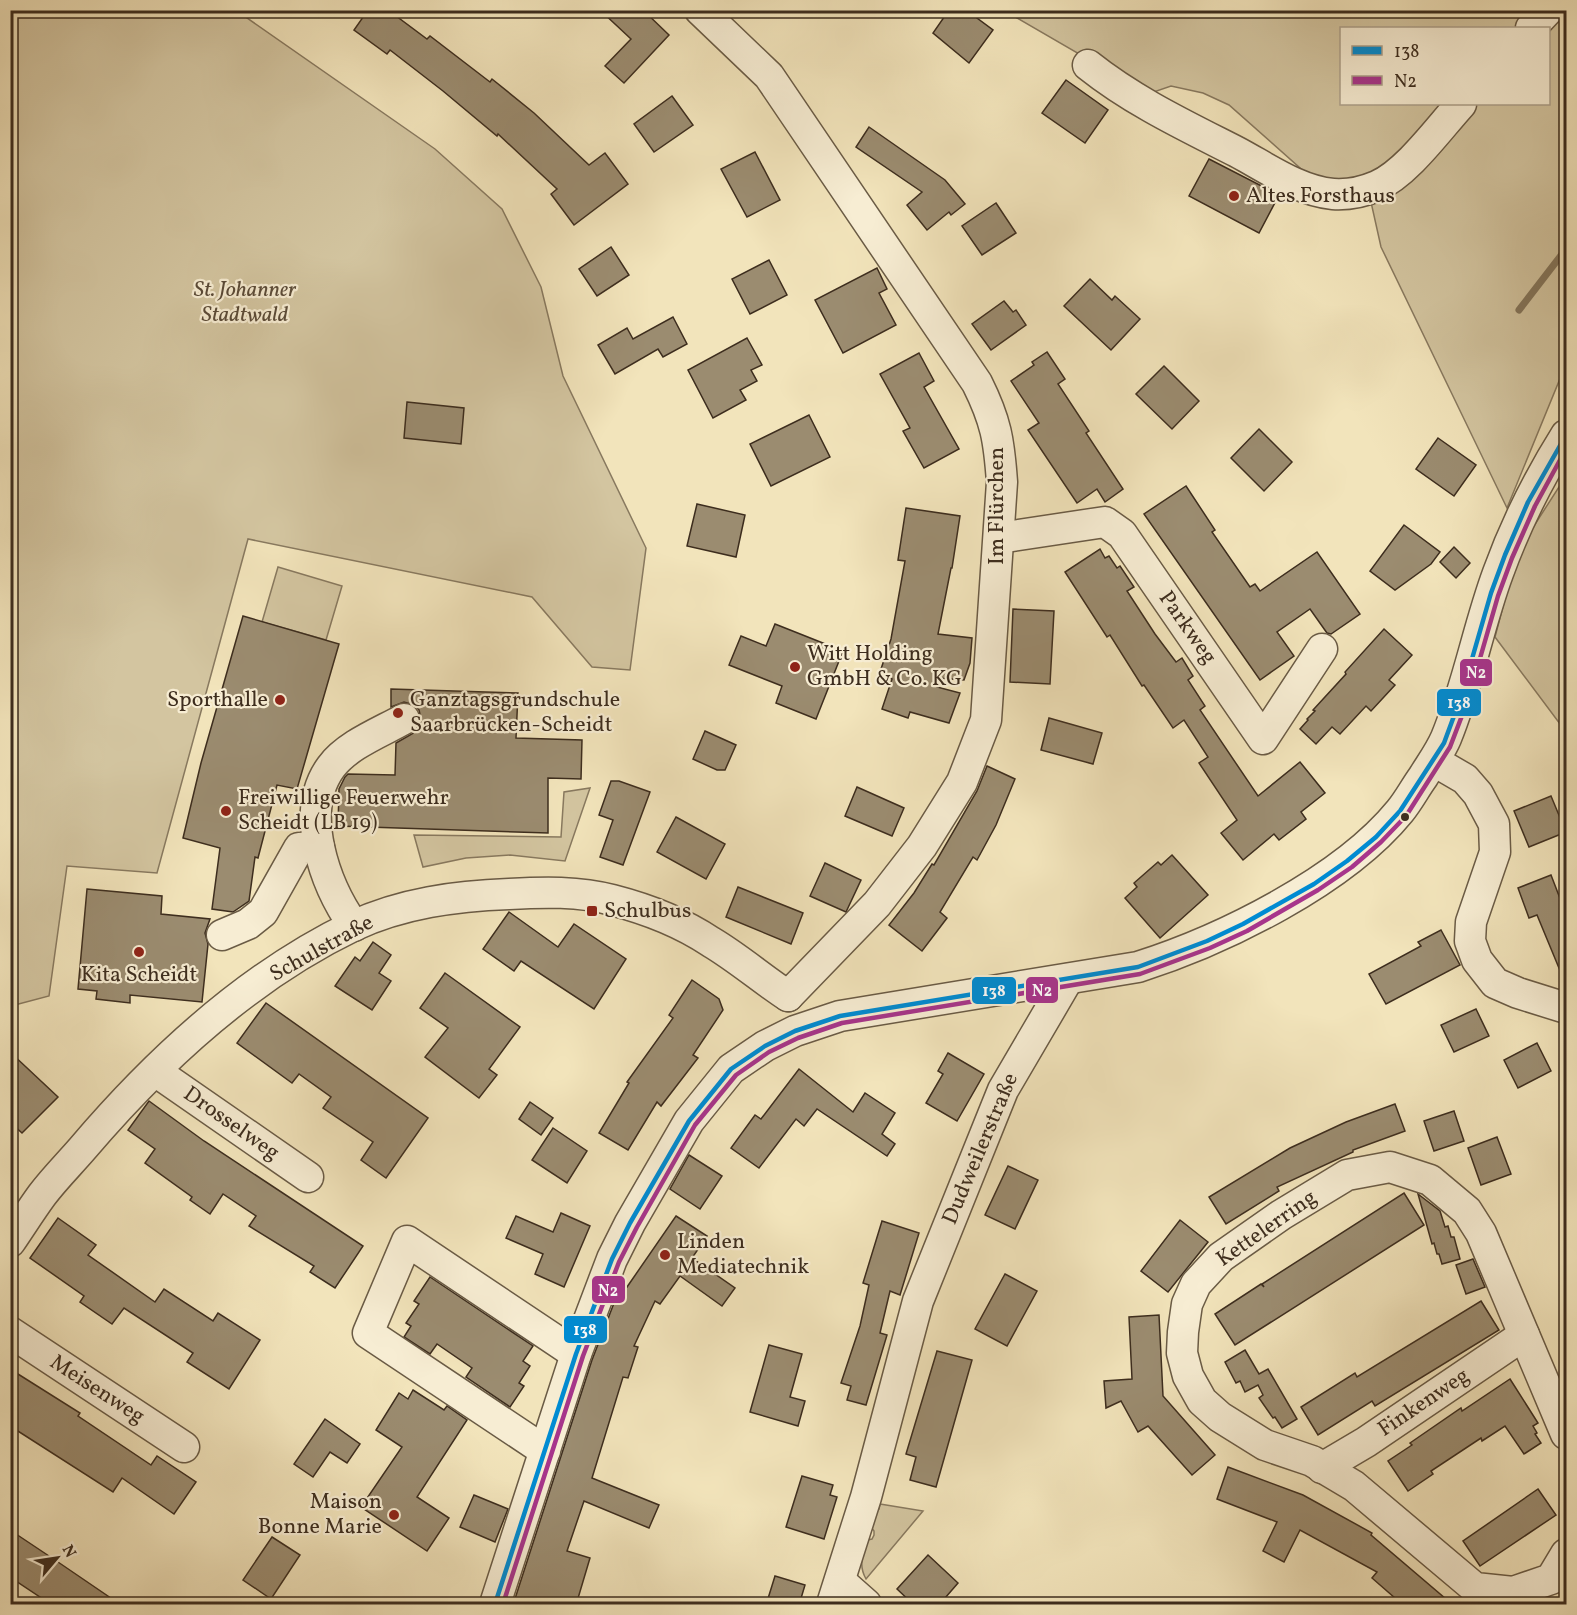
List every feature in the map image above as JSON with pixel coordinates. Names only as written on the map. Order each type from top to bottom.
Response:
[{"type":"street","name":"Im Flürchen","points":[[700,10],[769,76],[977,383],[991,411],[999,442],[1002,482],[986,720],[962,782],[922,846],[877,904],[788,996]]},
{"type":"street","points":[[1532,27],[1548,10]]},
{"type":"street","points":[[1088,65],[1107,81],[1170,117],[1301,186],[1331,194],[1354,193],[1378,186],[1396,174],[1460,105]]},
{"type":"street","points":[[495,1605],[576,1354],[617,1250],[630,1223],[689,1121],[731,1069],[765,1046],[795,1031],[840,1016],[876,1008],[1138,967],[1179,953],[1212,940],[1311,885],[1361,849],[1400,811],[1434,761],[1445,740],[1498,573],[1529,503],[1566,435]]},
{"type":"street","name":"Parkweg","points":[[999,538],[1106,522],[1122,534],[1263,739],[1322,650]]},
{"type":"street","points":[[354,926],[339,904],[319,847],[316,798],[331,766],[355,745],[404,719]]},
{"type":"street","points":[[1434,761],[1465,779],[1478,794],[1494,824],[1495,852],[1471,922],[1470,941],[1477,960],[1495,983],[1566,1008]]},
{"type":"street","points":[[222,935],[248,924],[263,912],[299,848],[319,847]]},
{"type":"street","name":"Schulstraße","points":[[10,1242],[51,1185],[110,1116],[211,1020],[283,966],[354,926],[392,912],[441,899],[471,896],[552,892],[610,899],[662,916],[711,942],[788,996]]},
{"type":"street","name":"Dudweilerstraße","points":[[836,1593],[866,1497],[918,1301],[1003,1090],[1068,979]]},
{"type":"street","points":[[788,996],[795,1031]]},
{"type":"street","name":"Drosselweg","points":[[155,1071],[308,1177]]},
{"type":"street","name":"Kettelerring","points":[[1566,1434],[1481,1233],[1467,1210],[1430,1180],[1390,1167],[1347,1175],[1281,1215],[1221,1257],[1196,1284],[1187,1304],[1182,1353],[1188,1376],[1202,1401],[1220,1417],[1265,1444],[1312,1461],[1354,1486],[1475,1588],[1513,1592],[1551,1579],[1566,1554]]},
{"type":"street","points":[[545,1450],[368,1333],[407,1241],[576,1354]]},
{"type":"street","name":"Meisenweg","points":[[10,1332],[184,1447]]},
{"type":"street","name":"Finkenweg","points":[[1322,1468],[1366,1442],[1524,1335]]},
{"type":"street","points":[[836,1593],[866,1605]]},
{"type":"green space","name":"St. Johanner Stadtwald","points":[[11,11],[237,11],[435,149],[502,209],[541,287],[563,376],[646,548],[630,670],[592,667],[532,597],[248,539],[157,873],[67,866],[49,996],[11,1006]]},
{"type":"green space","points":[[1005,11],[1566,11],[1566,364],[1507,508],[1381,247],[1367,184],[1347,186],[1308,175],[1229,105],[1203,93],[1171,86],[1148,94]]},
{"type":"green space","points":[[1566,476],[1566,732],[1495,637],[1511,576],[1532,529]]},
{"type":"green space","points":[[278,567],[342,586],[326,640],[262,622]]},
{"type":"green space","points":[[590,788],[565,861],[510,855],[466,858],[423,867],[414,835],[561,837],[564,792]]},
{"type":"green space","points":[[880,1504],[923,1511],[866,1579],[862,1569],[863,1555],[867,1540],[872,1539],[874,1535],[871,1527],[875,1509],[879,1509]]},
{"type":"building","points":[[368,10],[388,10],[427,39],[430,36],[490,82],[492,79],[534,113],[589,165],[605,153],[628,184],[574,225],[551,194],[557,189],[498,134],[497,136],[390,50],[387,54],[354,30]]},
{"type":"building","points":[[600,10],[643,10],[669,35],[624,83],[605,66],[631,39]]},
{"type":"building","points":[[949,10],[966,10],[993,30],[969,63],[933,33]]},
{"type":"building","points":[[1066,80],[1108,110],[1085,143],[1042,113]]},
{"type":"building","points":[[672,96],[693,125],[654,152],[634,124]]},
{"type":"building","points":[[869,127],[945,180],[965,204],[951,215],[949,212],[927,230],[907,205],[922,192],[856,147]]},
{"type":"building","points":[[755,152],[780,200],[747,217],[721,169]]},
{"type":"building","name":"Altes Forsthaus","points":[[1209,159],[1279,195],[1259,233],[1189,196]]},
{"type":"building","points":[[996,203],[1016,233],[982,255],[962,226]]},
{"type":"building","points":[[611,247],[629,275],[597,296],[579,269]]},
{"type":"building","points":[[769,260],[787,295],[750,314],[732,279]]},
{"type":"building","points":[[877,268],[887,289],[879,293],[896,325],[843,353],[815,300]]},
{"type":"building","points":[[1090,279],[1112,300],[1115,296],[1140,319],[1111,350],[1064,306]]},
{"type":"building","points":[[1004,301],[1013,312],[1016,310],[1026,325],[991,350],[972,324]]},
{"type":"building","points":[[673,317],[687,344],[663,357],[658,349],[615,374],[598,345],[627,328],[633,339]]},
{"type":"building","points":[[747,338],[762,365],[751,370],[757,381],[740,390],[746,400],[713,418],[688,370]]},
{"type":"building","points":[[1047,352],[1065,379],[1058,384],[1089,431],[1086,433],[1123,489],[1105,502],[1097,489],[1077,503],[1028,430],[1039,423],[1011,381],[1034,365],[1032,362]]},
{"type":"building","points":[[919,353],[934,381],[924,387],[959,449],[924,468],[903,431],[910,428],[880,374]]},
{"type":"building","points":[[1164,366],[1199,401],[1172,429],[1136,394]]},
{"type":"building","points":[[407,402],[464,408],[461,444],[404,438]]},
{"type":"building","points":[[809,415],[830,457],[771,486],[750,444]]},
{"type":"building","points":[[1259,429],[1292,462],[1264,491],[1231,458]]},
{"type":"building","points":[[1438,438],[1476,465],[1454,496],[1416,469]]},
{"type":"building","points":[[1186,486],[1215,530],[1212,532],[1250,587],[1255,584],[1260,591],[1317,552],[1360,614],[1331,634],[1327,633],[1310,609],[1277,632],[1294,656],[1260,680],[1144,514]]},
{"type":"building","points":[[697,504],[745,515],[736,557],[687,546]]},
{"type":"building","points":[[906,508],[960,516],[938,634],[972,638],[970,663],[964,680],[938,678],[937,687],[960,693],[949,723],[910,712],[908,718],[882,709],[892,679],[879,675],[891,639],[905,561],[898,560]]},
{"type":"building","points":[[1404,525],[1440,552],[1431,564],[1395,590],[1370,571]]},
{"type":"building","points":[[1454,547],[1470,563],[1456,578],[1440,562]]},
{"type":"building","points":[[1100,549],[1105,558],[1109,556],[1117,568],[1120,566],[1134,587],[1127,591],[1176,662],[1182,658],[1193,676],[1188,680],[1205,706],[1200,710],[1258,796],[1300,762],[1325,793],[1301,812],[1306,819],[1279,840],[1274,834],[1243,860],[1221,833],[1237,820],[1199,763],[1208,757],[1184,720],[1173,728],[1144,685],[1142,686],[1110,635],[1107,637],[1065,572]]},
{"type":"building","points":[[1013,609],[1054,611],[1050,684],[1010,682]]},
{"type":"building","name":"Sporthalle","points":[[243,616],[339,644],[297,789],[277,785],[258,858],[255,857],[249,901],[233,912],[212,909],[220,848],[183,838],[201,763]]},
{"type":"building","points":[[775,624],[843,651],[816,719],[776,703],[782,686],[729,665],[741,636],[766,646]]},
{"type":"building","points":[[1384,629],[1412,655],[1389,680],[1395,685],[1371,711],[1366,706],[1340,734],[1332,727],[1316,744],[1300,729],[1315,711],[1313,710]]},
{"type":"building","points":[[391,689],[518,693],[516,738],[582,740],[581,779],[548,778],[548,833],[338,826],[339,789],[345,777],[348,774],[395,775],[396,743],[419,728],[421,719],[419,710],[414,705],[404,702],[391,707]]},
{"type":"building","points":[[1049,718],[1102,733],[1093,764],[1041,750]]},
{"type":"building","points":[[705,731],[736,745],[725,770],[717,770],[693,759]]},
{"type":"building","points":[[987,766],[1015,779],[996,825],[977,860],[973,857],[940,912],[947,918],[922,951],[889,925],[914,893],[932,864],[934,865],[977,791]]},
{"type":"building","points":[[611,781],[619,781],[650,792],[623,865],[600,857],[613,820],[599,815]]},
{"type":"building","points":[[857,787],[904,808],[892,836],[845,816]]},
{"type":"building","points":[[1551,796],[1566,832],[1529,847],[1514,811]]},
{"type":"building","points":[[676,817],[725,844],[706,879],[657,852]]},
{"type":"building","points":[[1172,855],[1208,895],[1160,938],[1125,898],[1137,887],[1134,883],[1158,862],[1161,865]]},
{"type":"building","points":[[825,863],[861,880],[846,912],[810,896]]},
{"type":"building","points":[[1551,875],[1566,914],[1566,985],[1537,915],[1529,918],[1518,888]]},
{"type":"building","points":[[738,887],[803,913],[791,944],[726,917]]},
{"type":"building","points":[[87,889],[162,896],[161,914],[210,919],[205,933],[208,944],[202,1002],[130,995],[130,1003],[96,999],[97,991],[78,989]]},
{"type":"building","points":[[509,912],[558,947],[574,924],[626,959],[594,1009],[521,961],[514,971],[483,949]]},
{"type":"building","points":[[1441,930],[1460,965],[1386,1004],[1369,974],[1421,946],[1418,942]]},
{"type":"building","points":[[373,942],[391,955],[379,973],[391,981],[372,1010],[335,986],[355,957],[360,961]]},
{"type":"building","points":[[445,973],[520,1027],[489,1069],[497,1075],[479,1098],[425,1057],[448,1028],[420,1008]]},
{"type":"building","points":[[692,980],[719,999],[723,1010],[693,1055],[698,1058],[661,1106],[657,1102],[628,1150],[599,1133],[629,1083],[627,1082],[673,1018],[669,1015]]},
{"type":"building","points":[[266,1003],[428,1118],[386,1178],[361,1160],[373,1142],[323,1108],[331,1097],[299,1074],[292,1083],[237,1043]]},
{"type":"building","points":[[1476,1009],[1489,1036],[1454,1052],[1441,1025]]},
{"type":"building","points":[[1537,1043],[1551,1071],[1518,1088],[1504,1060]]},
{"type":"building","points":[[10,1052],[58,1097],[22,1133],[10,1122]]},
{"type":"building","points":[[948,1053],[984,1074],[957,1121],[926,1103],[943,1074],[938,1071]]},
{"type":"building","points":[[799,1069],[853,1112],[865,1093],[895,1113],[882,1134],[895,1144],[887,1156],[817,1109],[804,1126],[796,1119],[759,1168],[731,1148],[755,1115],[761,1119]]},
{"type":"building","points":[[149,1101],[204,1141],[363,1246],[335,1288],[310,1272],[314,1266],[249,1226],[256,1216],[223,1194],[210,1214],[190,1200],[192,1197],[145,1163],[155,1149],[128,1130]]},
{"type":"building","points":[[530,1102],[553,1118],[541,1135],[519,1119]]},
{"type":"building","points":[[1395,1104],[1405,1131],[1353,1150],[1277,1187],[1279,1191],[1226,1224],[1209,1197],[1290,1148],[1346,1122]]},
{"type":"building","points":[[1454,1111],[1464,1141],[1434,1151],[1424,1121]]},
{"type":"building","points":[[553,1128],[587,1151],[567,1183],[532,1160]]},
{"type":"building","points":[[1497,1137],[1511,1174],[1481,1185],[1468,1148]]},
{"type":"building","points":[[689,1155],[722,1176],[700,1209],[670,1189]]},
{"type":"building","points":[[1008,1166],[1038,1180],[1015,1229],[985,1215]]},
{"type":"building","points":[[1404,1193],[1424,1225],[1235,1345],[1215,1314],[1261,1284],[1264,1287],[1262,1284]]},
{"type":"building","points":[[1418,1194],[1440,1211],[1445,1227],[1448,1226],[1451,1237],[1454,1237],[1460,1259],[1442,1264],[1434,1243],[1432,1244]]},
{"type":"building","points":[[561,1213],[590,1226],[564,1287],[535,1274],[543,1254],[506,1238],[516,1216],[553,1232]]},
{"type":"building","points":[[676,1216],[707,1236],[692,1258],[735,1288],[722,1306],[680,1276],[660,1304],[655,1301],[634,1346],[638,1347],[628,1378],[623,1377],[592,1478],[659,1505],[649,1528],[584,1501],[567,1551],[590,1558],[576,1605],[513,1605],[592,1360],[621,1285],[627,1287]]},
{"type":"building","points":[[58,1218],[96,1245],[88,1255],[155,1302],[164,1289],[213,1321],[218,1313],[260,1340],[229,1389],[187,1362],[193,1353],[124,1308],[112,1324],[80,1302],[84,1296],[30,1258]]},
{"type":"building","points":[[1180,1220],[1208,1242],[1168,1292],[1141,1271]]},
{"type":"building","points":[[882,1221],[919,1233],[900,1295],[890,1291],[880,1333],[887,1335],[866,1405],[847,1400],[851,1386],[841,1383],[860,1326],[869,1285],[863,1283]]},
{"type":"building","points":[[1473,1259],[1485,1287],[1466,1294],[1456,1265]]},
{"type":"building","points":[[1005,1274],[1037,1291],[1007,1346],[975,1329]]},
{"type":"building","points":[[430,1277],[533,1346],[523,1361],[530,1366],[519,1383],[524,1386],[510,1407],[466,1377],[472,1368],[437,1344],[430,1354],[404,1337],[411,1326],[406,1323],[419,1304],[414,1301]]},
{"type":"building","points":[[1481,1301],[1499,1330],[1375,1406],[1372,1401],[1318,1435],[1301,1407],[1355,1373],[1357,1377]]},
{"type":"building","points":[[1159,1315],[1163,1396],[1215,1455],[1192,1475],[1148,1426],[1138,1432],[1121,1401],[1106,1408],[1104,1381],[1132,1379],[1129,1317]]},
{"type":"building","points":[[769,1345],[802,1354],[790,1397],[805,1401],[798,1426],[750,1412]]},
{"type":"building","points":[[1245,1350],[1259,1374],[1268,1369],[1297,1419],[1282,1428],[1259,1398],[1263,1395],[1258,1385],[1245,1392],[1240,1381],[1236,1383],[1225,1362]]},
{"type":"building","points":[[937,1351],[972,1360],[936,1487],[910,1480],[916,1457],[906,1454]]},
{"type":"building","points":[[10,1369],[80,1413],[78,1416],[151,1465],[157,1456],[196,1482],[174,1514],[122,1478],[113,1492],[10,1426]]},
{"type":"building","points":[[1510,1379],[1538,1423],[1533,1426],[1541,1443],[1524,1454],[1505,1426],[1482,1441],[1481,1438],[1431,1471],[1433,1474],[1408,1491],[1388,1461],[1461,1408],[1462,1411]]},
{"type":"building","points":[[413,1390],[444,1410],[447,1406],[467,1420],[417,1497],[449,1518],[427,1551],[361,1507],[402,1447],[376,1430],[399,1393],[408,1399]]},
{"type":"building","points":[[325,1419],[360,1444],[347,1463],[330,1452],[313,1477],[294,1464]]},
{"type":"building","points":[[1228,1467],[1303,1495],[1372,1533],[1371,1535],[1453,1605],[1403,1605],[1372,1578],[1377,1572],[1300,1530],[1284,1562],[1263,1551],[1277,1522],[1217,1499]]},
{"type":"building","points":[[802,1476],[833,1485],[830,1495],[837,1497],[824,1539],[786,1527]]},
{"type":"building","points":[[1538,1489],[1556,1515],[1480,1566],[1463,1541]]},
{"type":"building","points":[[474,1495],[508,1509],[495,1542],[460,1527]]},
{"type":"building","points":[[10,1530],[121,1605],[52,1605],[10,1577]]},
{"type":"building","points":[[272,1537],[300,1555],[271,1599],[243,1580]]},
{"type":"building","points":[[928,1555],[958,1583],[939,1605],[914,1605],[897,1589]]},
{"type":"building","points":[[775,1576],[805,1585],[799,1605],[766,1605]]},
{"type":"waterway","points":[[1519,310],[1566,249]]},
{"type":"transit line","name":"138","points":[[495,1604],[576,1354],[612,1259],[630,1223],[689,1121],[731,1069],[765,1046],[795,1031],[840,1016],[1138,967],[1207,941],[1243,924],[1314,884],[1347,861],[1376,837],[1400,811],[1444,743],[1461,697],[1491,593],[1505,555],[1528,502],[1566,435]]},
{"type":"transit line","name":"N2","points":[[503,1604],[583,1356],[619,1262],[695,1125],[736,1075],[769,1052],[798,1038],[842,1023],[1140,974],[1210,948],[1247,931],[1318,890],[1352,867],[1406,816],[1450,747],[1468,700],[1498,596],[1512,558],[1535,506],[1566,449]]},
{"type":"place","name":"Altes Forsthaus","points":[[1234,196]]},
{"type":"place","name":"Witt Holding GmbH & Co. KG","points":[[795,667]]},
{"type":"place","name":"Sporthalle","points":[[280,700]]},
{"type":"place","name":"Ganztagsgrundschule Saarbrücken-Scheidt","points":[[398,713]]},
{"type":"place","name":"Freiwillige Feuerwehr Scheidt (LB 19)","points":[[226,811]]},
{"type":"place","name":"Schulbus","points":[[592,911]]},
{"type":"place","name":"Kita Scheidt","points":[[139,952]]},
{"type":"place","name":"Linden Mediatechnik","points":[[665,1255]]},
{"type":"place","name":"Maison Bonne Marie","points":[[394,1515]]}]
